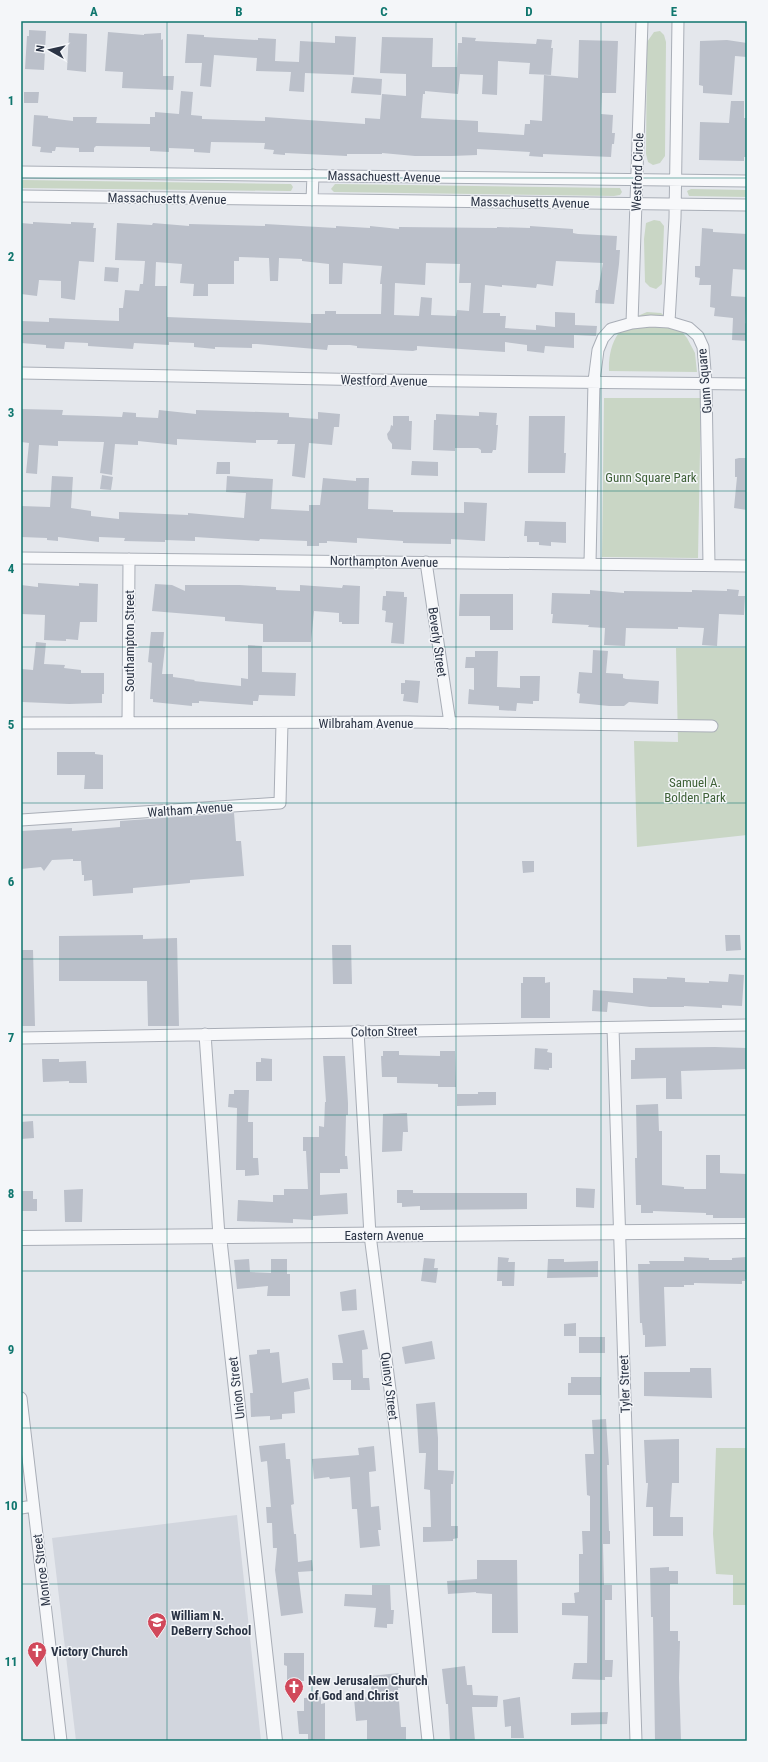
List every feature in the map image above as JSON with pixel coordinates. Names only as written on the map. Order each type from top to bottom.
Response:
[{"type":"street","name":"Westford Circle","points":[[632,323],[642,21]]},
{"type":"street","points":[[669,322],[676,180],[678,21]]},
{"type":"street","name":"Massachuestt Avenue","points":[[21,172],[747,181]]},
{"type":"street","points":[[312,200],[313,176]]},
{"type":"street","name":"Massachusetts Avenue","points":[[21,196],[747,205]]},
{"type":"street","name":"Gunn Square","points":[[590,563],[594,381],[596,360],[603,338],[611,329],[632,323],[651,321],[669,322],[689,328],[698,336],[704,353],[706,383],[709,565]]},
{"type":"street","name":"Westford Avenue","points":[[21,373],[369,380],[594,381],[747,384]]},
{"type":"street","name":"Northampton Avenue","points":[[21,558],[590,563],[747,566]]},
{"type":"street","name":"Southampton Street","points":[[128,723],[130,559]]},
{"type":"street","name":"Beverly Street","points":[[426,562],[450,723]]},
{"type":"street","name":"Wilbraham Avenue","points":[[21,723],[450,723],[712,726]]},
{"type":"street","name":"Waltham Avenue","points":[[21,820],[280,803],[282,723]]},
{"type":"street","name":"Colton Street","points":[[21,1038],[747,1025]]},
{"type":"street","name":"Tyler Street","points":[[613,1028],[636,1741]]},
{"type":"street","name":"Quincy Street","points":[[358,1031],[370,1235],[395,1428],[428,1741]]},
{"type":"street","name":"Union Street","points":[[205,1034],[219,1236],[275,1741]]},
{"type":"street","name":"Eastern Avenue","points":[[21,1238],[747,1231]]},
{"type":"street","name":"Monroe Street","points":[[21,1398],[61,1741]]},
{"type":"street","points":[[21,1508],[34,1506]]},
{"type":"shaded area","name":"William N. DeBerry School","points":[[237,1515],[261,1741],[76,1741],[52,1538]]},
{"type":"green space","points":[[660,31],[664,35],[666,42],[665,156],[660,163],[653,165],[648,162],[646,154],[647,42],[654,32]]},
{"type":"green space","points":[[21,181],[291,184],[293,187],[291,191],[22,188]]},
{"type":"green space","points":[[335,184],[620,188],[622,192],[620,195],[614,196],[334,192],[331,189]]},
{"type":"green space","points":[[691,189],[747,190],[747,197],[689,196],[687,191]]},
{"type":"green space","points":[[654,220],[660,221],[664,226],[662,284],[656,289],[650,287],[645,282],[644,239],[646,223]]},
{"type":"green space","points":[[647,312],[661,313],[679,328],[687,338],[695,353],[697,372],[609,371],[609,361],[613,343],[618,335],[630,322]]},
{"type":"green space","name":"Gunn Square Park","points":[[604,398],[701,398],[698,558],[602,557]]},
{"type":"green space","name":"Samuel A. Bolden Park","points":[[676,648],[747,648],[747,835],[637,847],[634,741],[678,742]]},
{"type":"green space","points":[[716,1448],[747,1448],[747,1605],[733,1605],[733,1575],[716,1574],[713,1534]]},
{"type":"building","points":[[29,30],[46,31],[44,70],[25,69],[27,36],[29,36]]},
{"type":"building","points":[[108,32],[144,35],[161,33],[161,40],[163,39],[163,76],[174,76],[173,90],[122,88],[123,72],[105,71]]},
{"type":"building","points":[[69,33],[87,34],[86,72],[67,70]]},
{"type":"building","points":[[187,34],[204,35],[204,37],[258,40],[258,38],[276,39],[275,61],[299,62],[300,41],[335,43],[335,36],[356,37],[354,75],[305,73],[304,92],[289,91],[291,72],[256,71],[257,58],[214,55],[211,87],[200,86],[202,63],[185,63]]},
{"type":"building","points":[[382,37],[433,38],[432,67],[457,67],[458,43],[462,43],[462,37],[476,38],[475,41],[536,44],[537,39],[552,40],[551,48],[553,48],[551,75],[529,74],[530,63],[498,61],[497,95],[482,94],[483,75],[460,74],[458,94],[425,91],[425,94],[423,94],[421,118],[478,121],[478,132],[524,135],[525,124],[530,124],[530,120],[542,121],[544,75],[578,78],[579,40],[618,41],[616,93],[602,93],[601,114],[613,115],[612,133],[615,133],[611,157],[543,154],[543,157],[529,156],[530,152],[477,149],[477,155],[452,156],[415,156],[382,153],[347,154],[347,156],[285,153],[285,155],[273,154],[274,150],[264,149],[265,143],[211,142],[210,153],[194,152],[194,149],[169,148],[169,152],[150,151],[150,147],[96,146],[94,148],[94,152],[79,152],[79,148],[56,147],[55,151],[52,151],[52,153],[40,152],[41,147],[32,146],[34,115],[73,121],[73,117],[97,117],[96,123],[150,124],[150,117],[155,117],[155,112],[179,114],[181,91],[193,92],[191,115],[202,116],[202,119],[265,121],[265,117],[365,124],[365,118],[380,119],[382,94],[406,96],[406,74],[380,73]]},
{"type":"building","points":[[727,40],[747,43],[747,57],[735,56],[732,95],[703,93],[703,86],[699,85],[700,41]]},
{"type":"building","points":[[353,77],[382,79],[381,95],[351,93]]},
{"type":"building","points":[[24,92],[39,92],[38,103],[24,103]]},
{"type":"building","points":[[731,101],[744,101],[744,118],[747,118],[747,157],[744,157],[744,161],[699,160],[700,122],[729,123]]},
{"type":"building","points":[[33,222],[71,224],[71,222],[94,223],[93,228],[96,228],[94,262],[79,261],[75,300],[61,298],[61,281],[39,280],[37,296],[21,294],[21,223],[33,224]]},
{"type":"building","points":[[117,223],[152,225],[153,223],[189,226],[189,224],[265,226],[265,224],[336,228],[336,226],[370,228],[370,226],[399,229],[399,227],[530,228],[530,226],[573,229],[573,233],[578,234],[617,236],[616,250],[620,250],[614,304],[595,303],[596,290],[598,290],[603,263],[556,261],[553,286],[537,284],[536,288],[485,285],[483,313],[500,313],[500,316],[506,316],[505,328],[536,330],[536,325],[555,327],[555,312],[575,313],[575,325],[597,326],[596,336],[574,335],[574,348],[545,346],[544,353],[527,351],[527,345],[505,342],[505,352],[417,346],[417,350],[413,351],[357,348],[357,346],[350,345],[328,345],[327,350],[257,344],[252,344],[252,348],[215,347],[215,349],[194,347],[194,343],[169,342],[169,345],[134,343],[133,349],[88,346],[88,343],[65,342],[64,349],[46,348],[46,345],[21,343],[21,321],[49,322],[49,318],[119,321],[119,308],[123,308],[125,290],[139,291],[140,284],[143,284],[145,261],[115,260]],"holes":[[[239,257],[269,258],[270,281],[278,281],[279,258],[302,259],[302,261],[329,264],[329,284],[342,284],[343,263],[382,266],[380,284],[382,284],[381,314],[336,314],[336,311],[325,311],[325,314],[311,314],[311,323],[167,317],[167,286],[155,286],[156,262],[182,264],[180,283],[194,284],[193,296],[208,296],[208,284],[234,284],[234,261],[239,261]],[[426,263],[460,264],[459,283],[471,283],[469,311],[457,310],[456,316],[431,315],[432,298],[421,297],[419,316],[394,315],[395,283],[425,285]]]},
{"type":"building","points":[[702,228],[713,229],[713,232],[747,234],[747,270],[733,269],[731,296],[747,297],[745,323],[747,324],[747,341],[732,340],[733,318],[714,316],[715,308],[710,307],[711,285],[699,285],[700,278],[695,277],[695,266],[700,266]]},
{"type":"building","points":[[105,267],[119,268],[118,282],[104,281]]},
{"type":"building","points":[[21,409],[63,410],[62,415],[122,417],[123,412],[136,413],[136,417],[158,418],[159,410],[196,414],[196,410],[289,413],[289,417],[318,419],[318,412],[340,414],[339,427],[334,427],[332,445],[309,443],[305,478],[292,476],[295,444],[277,444],[278,440],[256,440],[256,443],[177,439],[177,445],[138,441],[138,445],[115,444],[112,475],[100,473],[104,442],[58,441],[58,446],[39,445],[37,474],[26,473],[29,443],[21,442]]},
{"type":"building","points":[[479,412],[497,413],[496,425],[498,425],[496,450],[493,450],[492,453],[481,453],[481,450],[478,448],[455,448],[455,451],[433,450],[434,420],[436,420],[436,414],[479,416]]},
{"type":"building","points":[[393,416],[409,416],[409,421],[412,421],[411,450],[392,449],[392,444],[388,439],[387,434],[391,425],[393,426]]},
{"type":"building","points":[[529,416],[565,416],[565,473],[528,473]]},
{"type":"building","points":[[747,458],[747,510],[734,508],[737,477],[735,477],[735,459]]},
{"type":"building","points":[[412,461],[438,462],[438,476],[411,475]]},
{"type":"building","points":[[217,462],[230,462],[230,474],[216,474]]},
{"type":"building","points":[[102,475],[113,477],[111,490],[100,489]]},
{"type":"building","points":[[52,476],[73,477],[71,508],[91,511],[91,516],[119,519],[119,512],[188,515],[188,513],[244,518],[246,493],[226,492],[227,476],[273,479],[271,509],[309,511],[309,505],[320,505],[323,478],[356,481],[356,478],[369,478],[368,509],[393,510],[393,512],[464,513],[464,502],[487,503],[485,541],[451,539],[451,544],[403,543],[403,541],[357,538],[357,543],[327,541],[327,543],[319,543],[319,546],[307,546],[307,541],[260,539],[259,541],[195,537],[195,541],[165,540],[165,542],[124,541],[125,538],[99,537],[99,542],[58,537],[58,541],[47,540],[47,538],[21,537],[21,506],[50,507]]},
{"type":"building","points":[[525,521],[566,522],[566,543],[551,542],[551,546],[539,545],[539,542],[527,542],[527,536],[524,536]]},
{"type":"building","points":[[38,583],[79,586],[79,583],[98,584],[97,622],[80,622],[78,640],[44,640],[45,615],[21,614],[21,585],[38,587]]},
{"type":"building","points":[[155,584],[172,585],[185,591],[185,585],[240,585],[276,587],[276,590],[300,591],[300,585],[342,588],[343,585],[360,586],[359,624],[342,624],[342,622],[339,622],[339,613],[314,611],[311,642],[263,642],[263,624],[225,621],[225,617],[152,611]]},
{"type":"building","points":[[727,589],[739,590],[738,596],[745,596],[744,615],[719,614],[717,646],[702,645],[704,628],[626,628],[625,646],[604,645],[605,628],[588,627],[589,625],[552,623],[552,593],[590,594],[590,590],[624,593],[624,591],[692,592],[692,590],[727,591]]},
{"type":"building","points":[[386,591],[404,592],[404,597],[407,597],[404,644],[391,643],[393,623],[385,622],[386,611],[382,610],[383,596],[386,596]]},
{"type":"building","points":[[460,594],[513,594],[513,630],[490,630],[490,616],[459,616]]},
{"type":"building","points":[[151,632],[164,632],[163,647],[165,647],[162,674],[173,674],[173,677],[195,680],[194,681],[241,686],[241,678],[248,679],[248,645],[262,646],[262,672],[296,673],[295,696],[259,695],[258,701],[253,701],[253,705],[199,701],[199,703],[192,703],[192,706],[153,702],[153,699],[150,699],[152,663],[148,662]]},
{"type":"building","points":[[36,642],[46,643],[44,664],[65,665],[64,668],[81,670],[81,673],[104,673],[104,694],[102,694],[102,703],[69,704],[22,702],[22,669],[33,670]]},
{"type":"building","points":[[593,650],[608,651],[606,673],[623,674],[623,678],[626,679],[659,681],[658,704],[629,702],[624,706],[609,706],[579,703],[580,694],[577,693],[579,672],[592,673]]},
{"type":"building","points":[[475,651],[498,651],[497,687],[520,688],[520,676],[540,676],[539,701],[533,701],[533,704],[517,703],[516,711],[499,710],[499,706],[468,704],[469,689],[474,690],[474,668],[465,668],[466,657],[475,657]]},
{"type":"building","points":[[405,680],[420,681],[418,703],[403,701],[404,694],[401,694],[401,683],[405,683]]},
{"type":"building","points":[[57,752],[95,752],[95,754],[103,755],[103,789],[84,789],[85,775],[57,775]]},
{"type":"building","points":[[234,813],[236,841],[241,841],[244,876],[190,880],[190,883],[133,888],[133,893],[93,896],[92,880],[84,881],[81,861],[73,861],[73,859],[52,860],[44,871],[41,867],[21,869],[21,831],[72,828],[72,831],[120,827],[120,821]]},
{"type":"building","points":[[522,861],[534,861],[534,872],[523,873]]},
{"type":"building","points":[[143,935],[143,939],[177,938],[179,1026],[148,1026],[147,981],[59,981],[59,936]]},
{"type":"building","points":[[725,935],[740,935],[741,950],[726,951]]},
{"type":"building","points":[[332,945],[351,945],[352,984],[333,984]]},
{"type":"building","points":[[21,950],[33,950],[35,1026],[21,1026]]},
{"type":"building","points":[[729,974],[744,975],[742,1006],[722,1005],[722,1008],[684,1006],[650,1007],[608,1002],[607,1012],[592,1011],[593,990],[633,993],[633,978],[685,978],[685,982],[709,983],[709,981],[728,982]]},
{"type":"building","points":[[523,977],[545,977],[545,983],[550,982],[550,1018],[521,1018],[521,983],[523,983]]},
{"type":"building","points":[[535,1048],[548,1049],[547,1052],[552,1053],[552,1068],[549,1068],[549,1070],[534,1069]]},
{"type":"building","points":[[635,1048],[747,1048],[747,1069],[681,1071],[682,1099],[666,1099],[666,1078],[631,1079],[631,1060],[635,1060]]},
{"type":"building","points":[[383,1051],[399,1051],[399,1055],[440,1056],[440,1051],[455,1051],[456,1087],[438,1087],[438,1084],[397,1083],[397,1077],[382,1077],[381,1056],[383,1056]]},
{"type":"building","points":[[323,1056],[345,1056],[348,1115],[346,1115],[345,1156],[347,1156],[348,1169],[340,1169],[340,1173],[320,1173],[320,1195],[347,1193],[348,1214],[313,1216],[313,1220],[293,1219],[293,1223],[237,1221],[238,1200],[273,1202],[273,1195],[284,1195],[284,1189],[308,1189],[306,1151],[303,1151],[303,1137],[319,1137],[319,1126],[324,1127],[326,1102]]},
{"type":"building","points":[[261,1058],[272,1059],[272,1081],[256,1081],[256,1062],[261,1062]]},
{"type":"building","points":[[42,1059],[59,1059],[59,1062],[86,1061],[87,1083],[69,1083],[69,1081],[43,1082]]},
{"type":"building","points":[[234,1090],[249,1090],[248,1122],[253,1122],[253,1158],[258,1158],[259,1175],[245,1176],[245,1170],[236,1170],[237,1108],[228,1107],[229,1094],[234,1094]]},
{"type":"building","points":[[478,1092],[496,1092],[496,1105],[457,1106],[457,1094],[478,1094]]},
{"type":"building","points":[[658,1104],[659,1131],[662,1131],[662,1185],[684,1187],[684,1189],[706,1189],[706,1155],[720,1155],[720,1173],[747,1174],[747,1218],[713,1218],[713,1215],[706,1215],[706,1213],[653,1211],[653,1213],[641,1213],[641,1205],[636,1205],[636,1105]]},
{"type":"building","points":[[407,1113],[408,1132],[403,1132],[402,1151],[382,1152],[383,1114]]},
{"type":"building","points":[[33,1121],[34,1138],[21,1139],[21,1122]]},
{"type":"building","points":[[576,1188],[595,1189],[594,1208],[576,1207]]},
{"type":"building","points":[[83,1189],[82,1222],[65,1222],[64,1190]]},
{"type":"building","points":[[397,1190],[413,1190],[413,1193],[527,1193],[527,1209],[420,1210],[420,1206],[402,1207],[402,1203],[397,1203]]},
{"type":"building","points":[[21,1191],[33,1191],[33,1199],[37,1199],[37,1211],[21,1211]]},
{"type":"building","points":[[498,1257],[509,1258],[508,1262],[515,1262],[514,1286],[502,1286],[502,1281],[497,1281]]},
{"type":"building","points":[[684,1257],[709,1258],[709,1260],[732,1260],[732,1258],[747,1257],[747,1279],[742,1281],[742,1284],[694,1283],[694,1285],[684,1285],[684,1287],[664,1287],[666,1346],[645,1347],[645,1335],[643,1335],[642,1323],[640,1323],[638,1264],[650,1264],[649,1261],[684,1261]]},
{"type":"building","points":[[424,1258],[435,1259],[434,1268],[438,1268],[436,1283],[421,1281]]},
{"type":"building","points":[[249,1259],[250,1272],[271,1273],[271,1259],[287,1259],[287,1274],[290,1274],[290,1296],[267,1296],[268,1286],[237,1289],[234,1260]]},
{"type":"building","points":[[548,1259],[564,1259],[564,1262],[598,1261],[598,1277],[547,1278]]},
{"type":"building","points":[[356,1289],[357,1310],[342,1311],[340,1292]]},
{"type":"building","points":[[576,1323],[576,1336],[564,1336],[564,1324]]},
{"type":"building","points":[[364,1330],[368,1349],[362,1350],[363,1378],[369,1378],[370,1390],[351,1390],[351,1380],[333,1380],[332,1363],[343,1363],[338,1335]]},
{"type":"building","points":[[579,1337],[605,1337],[605,1353],[579,1353]]},
{"type":"building","points":[[432,1341],[435,1359],[405,1364],[402,1347]]},
{"type":"building","points":[[270,1349],[270,1353],[279,1352],[282,1383],[308,1378],[310,1389],[294,1392],[295,1413],[282,1414],[282,1419],[270,1420],[270,1416],[251,1417],[250,1393],[253,1393],[249,1355],[257,1354],[257,1350]]},
{"type":"building","points":[[690,1368],[711,1368],[712,1398],[644,1396],[644,1372],[690,1372]]},
{"type":"building","points":[[571,1377],[601,1377],[601,1395],[568,1395],[568,1383],[571,1383]]},
{"type":"building","points":[[435,1402],[438,1438],[438,1470],[454,1471],[453,1484],[451,1484],[451,1526],[458,1526],[458,1538],[453,1539],[453,1541],[423,1542],[423,1527],[431,1527],[430,1490],[424,1489],[426,1453],[419,1453],[416,1404]]},
{"type":"building","points":[[606,1419],[609,1465],[607,1465],[610,1544],[603,1544],[604,1585],[612,1585],[612,1600],[605,1600],[605,1660],[613,1660],[612,1677],[605,1677],[605,1680],[572,1679],[574,1663],[587,1663],[588,1616],[562,1615],[562,1603],[575,1603],[574,1593],[579,1592],[579,1554],[583,1554],[582,1531],[590,1531],[590,1496],[587,1495],[585,1454],[594,1454],[592,1420]]},
{"type":"building","points":[[679,1439],[679,1483],[672,1483],[670,1517],[683,1517],[683,1536],[653,1536],[653,1507],[646,1507],[648,1483],[646,1483],[644,1440]]},
{"type":"building","points":[[285,1443],[286,1459],[290,1459],[294,1504],[291,1505],[294,1534],[296,1534],[298,1562],[312,1560],[313,1571],[298,1572],[303,1613],[281,1616],[275,1570],[277,1548],[273,1548],[272,1523],[267,1523],[266,1507],[271,1507],[267,1461],[261,1462],[259,1446]]},
{"type":"building","points":[[374,1446],[376,1471],[369,1472],[371,1507],[379,1506],[381,1530],[378,1530],[380,1546],[360,1548],[357,1509],[352,1509],[350,1477],[314,1479],[312,1459],[359,1455],[358,1448]]},
{"type":"building","points":[[477,1560],[517,1560],[518,1633],[492,1633],[492,1594],[476,1592],[448,1594],[447,1581],[477,1579]]},
{"type":"building","points":[[669,1567],[669,1571],[678,1571],[678,1584],[670,1584],[670,1631],[678,1631],[678,1641],[680,1641],[679,1678],[681,1741],[655,1741],[653,1617],[651,1617],[650,1568]]},
{"type":"building","points":[[372,1585],[390,1585],[391,1610],[394,1610],[393,1624],[387,1624],[387,1628],[374,1627],[376,1608],[344,1606],[345,1594],[372,1595]]},
{"type":"building","points":[[284,1653],[304,1653],[304,1681],[287,1681],[287,1666],[284,1665]]},
{"type":"building","points":[[465,1666],[467,1685],[472,1685],[473,1695],[498,1696],[497,1707],[472,1707],[475,1741],[450,1741],[448,1704],[446,1704],[442,1669]]},
{"type":"building","points":[[399,1673],[401,1688],[398,1688],[401,1727],[406,1727],[406,1741],[367,1741],[367,1720],[356,1721],[354,1698],[372,1697],[370,1676]]},
{"type":"building","points":[[321,1697],[321,1704],[325,1703],[325,1741],[308,1741],[308,1734],[299,1734],[297,1711],[304,1711],[304,1698]]},
{"type":"building","points":[[520,1697],[524,1738],[511,1738],[511,1726],[505,1727],[503,1700]]},
{"type":"building","points":[[608,1712],[607,1724],[571,1725],[571,1713]]},
{"type":"place","name":"William N. DeBerry School","points":[[157,1639]]},
{"type":"place","name":"Victory Church","points":[[37,1668]]},
{"type":"place","name":"New Jerusalem Church of God and Christ","points":[[294,1704]]}]
